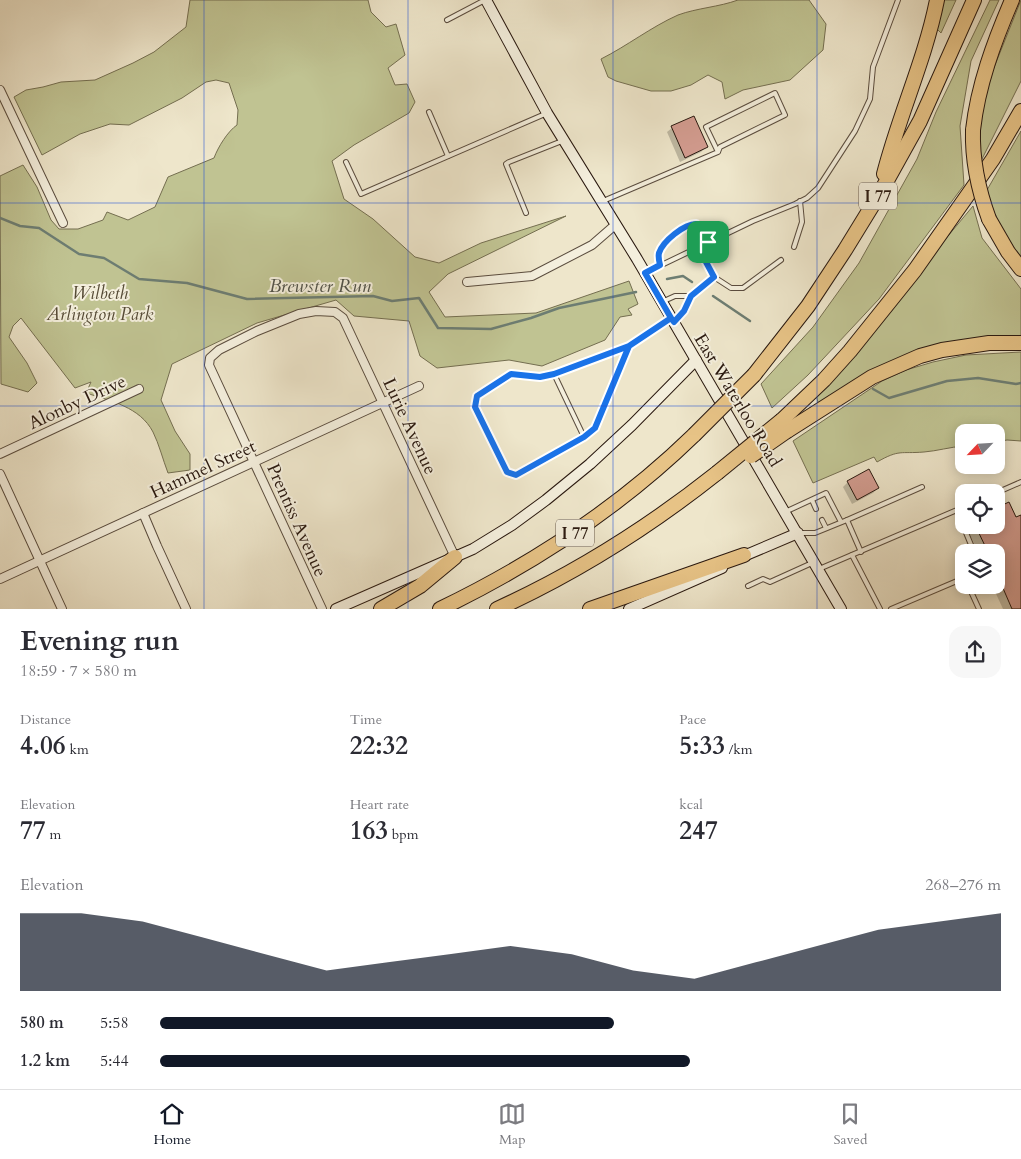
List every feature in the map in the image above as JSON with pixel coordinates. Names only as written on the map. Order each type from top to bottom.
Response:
[{"type":"highway","points":[[880,193],[890,152],[926,47],[937,0]]},
{"type":"highway","name":"I 77","points":[[440,609],[504,576],[580,530],[638,486],[694,435],[754,375],[808,306],[880,193],[920,121],[974,0]]},
{"type":"highway","points":[[1012,0],[985,73],[976,105],[972,151],[975,173],[989,219],[1021,270]]},
{"type":"highway","points":[[784,426],[850,351],[915,270],[994,159],[1021,111]]},
{"type":"highway","points":[[784,426],[872,377],[920,356],[942,350],[989,343],[1021,343]]},
{"type":"highway","name":"I 77","points":[[497,609],[560,578],[604,553],[719,476],[784,426]]},
{"type":"highway","points":[[590,609],[744,555]]},
{"type":"highway","points":[[381,609],[420,586],[454,557]]},
{"type":"main road","name":"East Waterloo Road","points":[[486,0],[547,113],[645,273],[841,609]]},
{"type":"main road","points":[[336,609],[454,557],[500,533],[546,500],[590,464],[632,425],[696,360]]},
{"type":"main road","points":[[629,609],[716,572],[744,555],[798,533]]},
{"type":"street","points":[[0,90],[63,223]]},
{"type":"street","points":[[467,282],[532,276],[592,245],[615,225]]},
{"type":"street","name":"Prentiss Avenue","points":[[322,609],[255,462],[208,365],[208,361],[219,350],[282,320],[316,311],[335,312]]},
{"type":"street","name":"Lurie Avenue","points":[[335,312],[341,315],[349,327],[454,557]]},
{"type":"street","name":"Hammel Street","points":[[0,579],[419,386]]},
{"type":"street","name":"Alonby Drive","points":[[0,454],[139,389]]},
{"type":"street","points":[[0,474],[62,609]]},
{"type":"street","points":[[143,514],[186,609]]},
{"type":"lane","points":[[447,20],[486,0]]},
{"type":"lane","points":[[645,273],[708,242],[807,198],[818,188],[855,131],[870,99],[873,67],[898,0]]},
{"type":"lane","points":[[601,202],[718,152],[720,147],[785,115],[775,93],[706,127],[718,152]]},
{"type":"lane","points":[[429,112],[448,156]]},
{"type":"lane","points":[[346,162],[361,194],[547,113]]},
{"type":"lane","points":[[526,213],[506,164],[564,140]]},
{"type":"lane","points":[[794,247],[802,222],[800,201]]},
{"type":"lane","points":[[660,265],[659,252],[664,244],[688,225],[696,224],[708,242]]},
{"type":"lane","points":[[698,247],[714,277],[731,288],[743,288],[781,260]]},
{"type":"lane","points":[[629,346],[595,428],[584,437],[516,475],[507,472],[475,407],[477,396],[511,374],[540,377],[554,374],[629,346],[684,311],[691,296],[714,277]]},
{"type":"lane","points":[[662,302],[675,296],[691,296]]},
{"type":"lane","points":[[554,374],[584,437]]},
{"type":"lane","points":[[1005,489],[1021,482]]},
{"type":"lane","points":[[798,533],[815,533],[922,487]]},
{"type":"lane","points":[[785,512],[826,494],[841,522]]},
{"type":"lane","points":[[812,500],[816,509]]},
{"type":"lane","points":[[748,586],[763,580],[770,582],[861,552],[955,512]]},
{"type":"lane","points":[[822,520],[826,528]]},
{"type":"lane","points":[[847,520],[861,552]]},
{"type":"lane","points":[[852,555],[880,609]]},
{"type":"lane","points":[[891,609],[955,582]]},
{"type":"lane","points":[[972,594],[978,609]]},
{"type":"green space","name":"Wilbeth Arlington Park","points":[[190,0],[368,0],[371,12],[386,27],[396,24],[405,55],[388,68],[395,85],[407,84],[415,102],[409,113],[354,145],[332,161],[344,199],[373,219],[415,257],[439,263],[481,243],[566,216],[448,274],[429,292],[445,317],[536,313],[629,281],[638,304],[628,309],[632,315],[620,317],[605,340],[542,366],[509,360],[437,368],[420,356],[409,321],[354,316],[336,300],[257,323],[172,364],[161,400],[175,431],[190,454],[190,470],[168,473],[153,432],[141,416],[124,406],[86,393],[91,382],[75,388],[21,318],[13,326],[9,337],[27,363],[37,383],[28,392],[1,384],[0,176],[23,165],[37,187],[51,220],[59,229],[78,229],[103,220],[107,212],[128,220],[155,207],[168,177],[214,158],[230,131],[237,125],[238,110],[229,83],[216,80],[206,82],[182,98],[129,125],[110,124],[80,134],[42,155],[14,97],[26,90],[61,82],[95,80],[154,52],[186,27]]},
{"type":"green space","points":[[738,0],[809,0],[826,24],[823,50],[790,80],[743,90],[725,99],[722,82],[708,75],[691,85],[671,91],[651,91],[608,77],[601,59],[678,15]]},
{"type":"green space","points":[[943,0],[956,0],[941,33],[936,28]]},
{"type":"green space","points":[[990,0],[999,0],[971,61],[960,126],[964,185],[879,299],[808,375],[772,408],[761,384],[813,327],[859,263],[917,159],[936,112]]},
{"type":"green space","points":[[1021,0],[1021,81],[981,161],[978,126],[981,100]]},
{"type":"green space","points":[[1021,131],[1021,258],[996,221],[987,190]]},
{"type":"green space","points":[[973,206],[982,238],[1021,289],[1021,338],[965,340],[819,407],[816,394]]},
{"type":"green space","points":[[1021,352],[1021,441],[1005,440],[1005,424],[955,424],[955,447],[900,453],[877,462],[874,457],[813,483],[793,441],[882,381],[906,370],[966,355]]},
{"type":"building","points":[[694,116],[708,147],[685,158],[671,126]]},
{"type":"building","points":[[869,469],[879,488],[857,500],[847,481]]},
{"type":"building","points":[[1009,502],[1016,517],[1021,515],[1021,609],[1012,609],[1005,593],[1005,544],[984,544],[979,534],[1005,534],[1005,504]]},
{"type":"waterway","name":"Brewster Run","points":[[0,218],[20,226],[39,228],[79,254],[104,258],[139,279],[187,283],[247,299],[373,296],[392,301],[419,298],[438,328],[491,329],[559,308],[636,292]]},
{"type":"waterway","name":"Brewster Run","points":[[667,279],[683,276],[692,282]]},
{"type":"waterway","name":"Brewster Run","points":[[713,296],[750,321]]},
{"type":"waterway","name":"Brewster Run","points":[[873,389],[889,398],[947,381],[978,378],[1016,384],[1021,383]]},
{"type":"route","points":[[708,242],[696,224],[688,225],[664,244],[659,252],[660,265],[645,273],[671,318],[629,346],[595,428],[584,437],[516,475],[507,472],[475,407],[477,396],[511,374],[540,377],[554,374],[629,346],[645,336],[671,318],[674,322],[684,311],[691,296],[714,277],[698,247],[708,242]]}]
